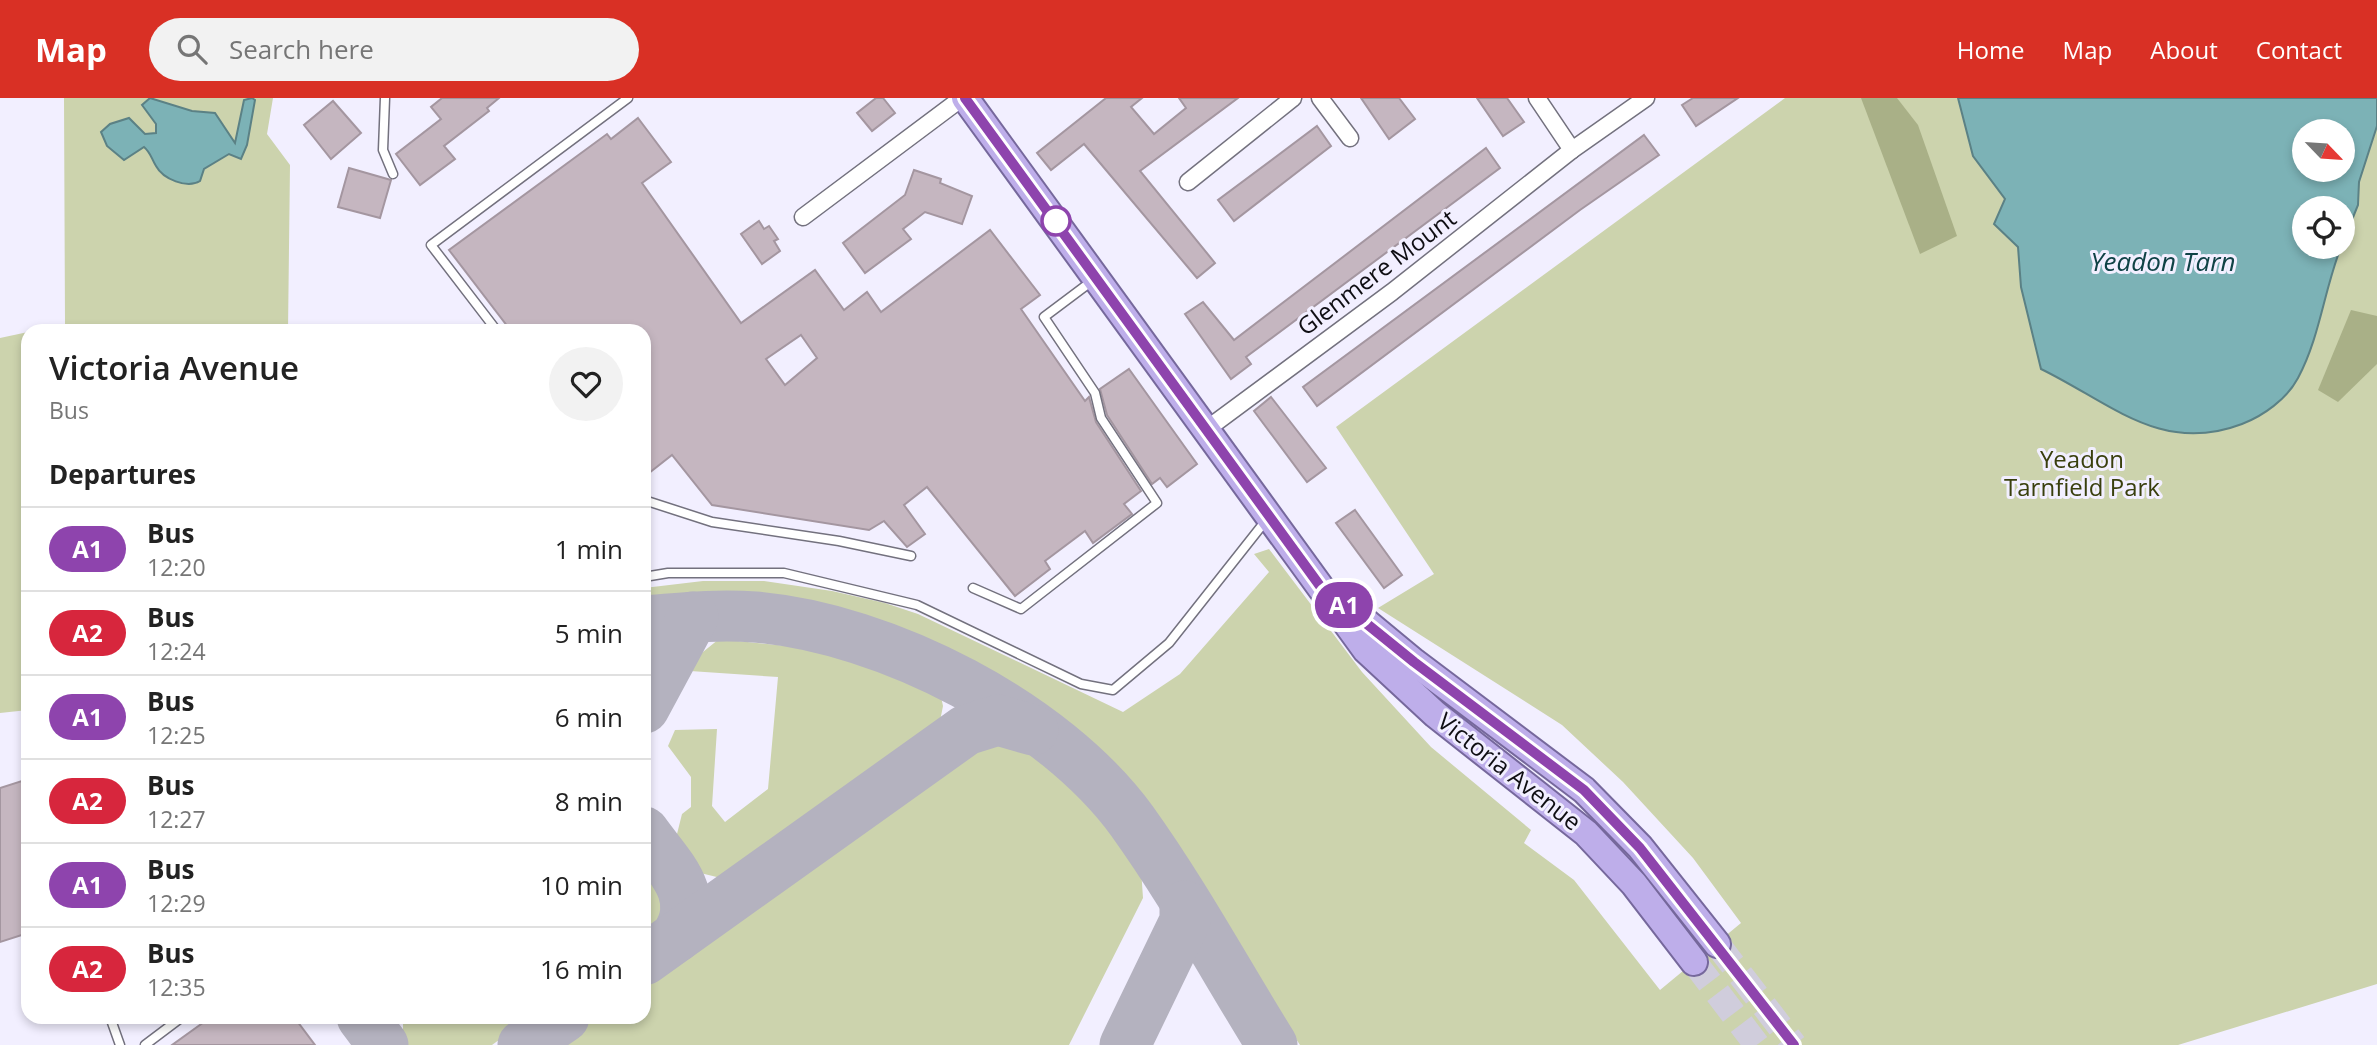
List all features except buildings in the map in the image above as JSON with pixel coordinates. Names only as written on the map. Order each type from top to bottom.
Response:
[{"type":"highway","name":"Victoria Avenue","points":[[963,98],[1097,277],[1366,650],[1435,714],[1586,833],[1634,884],[1694,962]]},
{"type":"highway","name":"Victoria Avenue","points":[[1320,586],[1414,662],[1584,790],[1640,848],[1717,944]]},
{"type":"street","points":[[803,217],[963,98]]},
{"type":"street","points":[[1188,182],[1293,98]]},
{"type":"street","points":[[1320,98],[1350,138]]},
{"type":"street","points":[[1537,98],[1572,149]]},
{"type":"street","name":"Glenmere Mount","points":[[1207,429],[1392,292],[1572,149],[1646,98]]},
{"type":"lane","points":[[385,98],[383,149],[393,174]]},
{"type":"lane","points":[[492,324],[431,245],[628,98]]},
{"type":"lane","points":[[973,588],[1021,610],[1157,503],[1101,418],[1095,393],[1044,317],[1097,277]]},
{"type":"lane","points":[[651,502],[712,522],[839,541],[911,556]]},
{"type":"lane","points":[[651,576],[668,573],[784,573],[917,606],[1081,684],[1113,690],[1169,643],[1269,516]]},
{"type":"lane","points":[[112,1024],[120,1045]]},
{"type":"lane","points":[[145,1045],[173,1024]]},
{"type":"green space","points":[[64,98],[273,98],[267,134],[290,165],[288,324],[65,324]]},
{"type":"green space","name":"Yeadon Tarnfield Park","points":[[1785,98],[1958,98],[1973,156],[2005,199],[1994,224],[2018,247],[2023,295],[2333,266],[2336,259],[2355,259],[2355,212],[2359,182],[2377,126],[2377,984],[2178,1045],[1300,1045],[1150,815],[1085,737],[1035,698],[970,659],[877,621],[840,612],[772,602],[698,598],[694,601],[685,597],[651,601],[651,587],[703,581],[764,581],[832,591],[885,603],[918,614],[1123,712],[1180,674],[1269,572],[1254,554],[1269,549],[1362,672],[1431,747],[1531,830],[1524,843],[1574,880],[1660,990],[1741,923],[1693,858],[1623,782],[1562,725],[1378,608],[1434,574],[1336,427]]},
{"type":"green space","points":[[21,334],[21,711],[0,713],[0,338]]},
{"type":"green space","points":[[719,639],[787,646],[863,662],[940,692],[943,706],[940,721],[725,879],[692,871],[675,842],[682,814],[691,807],[691,777],[668,746],[675,730],[717,729],[712,806],[725,822],[768,789],[778,677],[690,671],[698,656]]},
{"type":"green space","points":[[1009,739],[1036,756],[1082,799],[1141,869],[1143,898],[1069,1045],[558,1045],[587,1024],[651,1024],[651,978],[980,741]]},
{"type":"green space","points":[[651,866],[664,887],[665,898],[659,918],[651,929]]},
{"type":"green space","points":[[403,1024],[521,1024],[492,1045],[403,1045]]},
{"type":"shaded area","points":[[1861,98],[1897,98],[1918,125],[1957,236],[1920,254]]},
{"type":"shaded area","points":[[2351,310],[2377,316],[2377,364],[2338,402],[2318,390]]},
{"type":"water","points":[[150,98],[192,111],[215,113],[235,143],[244,100],[255,100],[247,145],[241,159],[229,154],[204,169],[200,181],[189,184],[176,181],[159,171],[144,147],[124,160],[107,146],[101,132],[110,124],[129,118],[145,134],[156,133],[156,124],[142,105]]},
{"type":"water","name":"Yeadon Tarn","points":[[1958,98],[2377,98],[2377,126],[2359,182],[2355,212],[2355,196],[2292,196],[2292,259],[2337,259],[2312,346],[2298,378],[2288,393],[2266,411],[2242,424],[2213,432],[2186,433],[2137,421],[2041,369],[2021,287],[2018,247],[1994,224],[2005,199],[1973,156]]},
{"type":"taxiway","points":[[651,695],[693,617]]},
{"type":"taxiway","points":[[651,620],[755,617],[806,625],[858,638],[911,658],[963,683],[1013,712],[1059,746],[1099,782],[1132,821],[1187,904],[1272,1045]]},
{"type":"taxiway","points":[[651,955],[966,730],[998,720],[1033,730]]},
{"type":"taxiway","points":[[651,841],[672,869],[684,894],[686,908],[676,937]]},
{"type":"taxiway","points":[[1125,1045],[1185,921],[1185,906]]},
{"type":"taxiway","points":[[367,1024],[383,1045]]},
{"type":"taxiway","points":[[523,1045],[554,1024]]},
{"type":"tunnel","points":[[1717,944],[1794,1045]]},
{"type":"tunnel","points":[[1694,962],[1757,1045]]},
{"type":"bus line","name":"A1","points":[[965,98],[1320,586],[1373,626],[1414,662],[1584,790],[1640,848],[1794,1045]]}]
